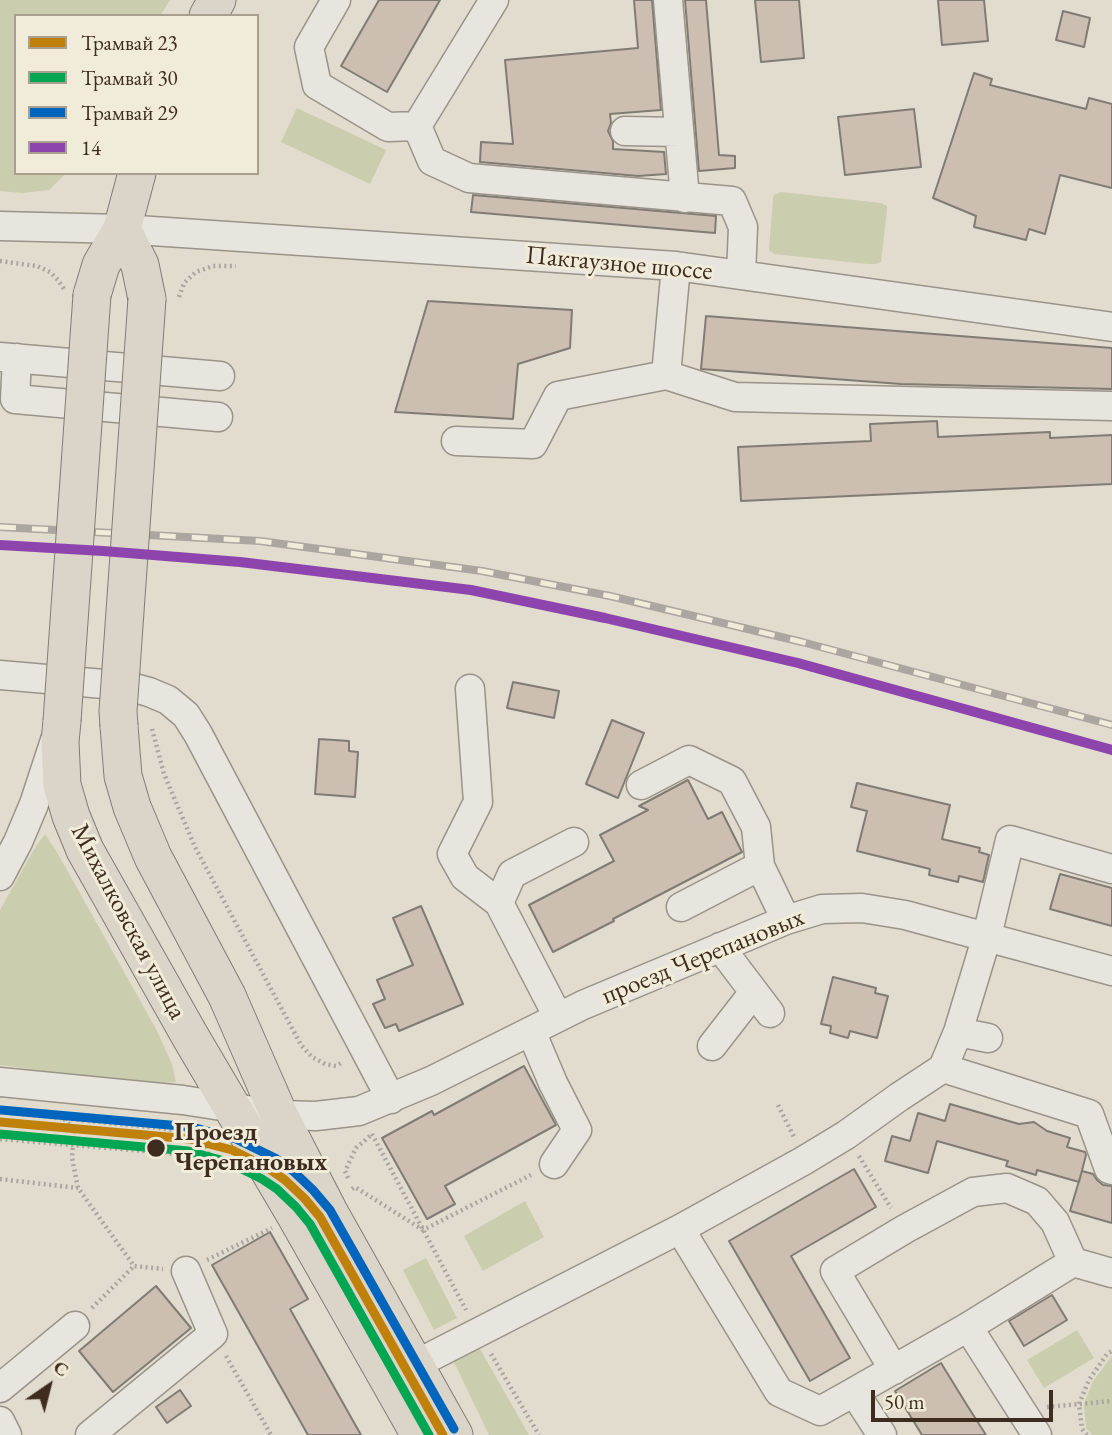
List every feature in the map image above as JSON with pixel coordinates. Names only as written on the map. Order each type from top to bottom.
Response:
[{"type":"main road","points":[[122,229],[136,175]]},
{"type":"main road","name":"Михалковская улица","points":[[122,229],[101,265],[79,294],[60,742],[62,785],[85,850],[296,1216],[401,1372],[454,1435]]},
{"type":"main road","name":"Михалковская улица","points":[[122,229],[162,300],[118,711],[135,727],[123,776],[132,807],[153,857],[227,996],[279,1115],[329,1212],[401,1372],[419,1435]]},
{"type":"street","points":[[336,0],[309,47],[317,85],[388,127],[417,126]]},
{"type":"street","points":[[417,126],[494,0]]},
{"type":"street","points":[[668,0],[685,198]]},
{"type":"street","points":[[417,126],[432,161],[469,178],[732,201],[743,227],[741,275]]},
{"type":"street","points":[[625,131],[679,132]]},
{"type":"street","points":[[0,226],[122,229]]},
{"type":"street","name":"Пакгаузное шоссе","points":[[122,229],[676,267],[1112,327]]},
{"type":"street","points":[[666,375],[676,267]]},
{"type":"street","points":[[218,416],[15,399],[8,357],[220,376]]},
{"type":"street","points":[[112,407],[115,367]]},
{"type":"street","points":[[456,440],[533,444],[558,396],[666,375],[735,397],[1112,406]]},
{"type":"street","points":[[0,675],[127,686],[149,691],[168,700],[186,715],[391,1098]]},
{"type":"street","points":[[470,689],[478,802],[452,854],[465,877],[499,903],[558,1017]]},
{"type":"street","points":[[0,876],[34,804],[62,721]]},
{"type":"street","points":[[641,785],[689,760],[732,781],[756,827],[760,866],[786,920]]},
{"type":"street","points":[[401,1372],[680,1229],[803,1161],[846,1135],[943,1068],[958,1032],[987,936],[1010,840],[1112,869]]},
{"type":"street","points":[[499,903],[512,874],[575,842]]},
{"type":"street","points":[[681,907],[760,866]]},
{"type":"street","name":"проезд Черепановых","points":[[0,1082],[183,1100],[279,1115],[316,1116],[359,1111],[431,1081],[558,1017],[720,947],[786,920],[822,909],[862,908],[905,915],[1112,971]]},
{"type":"street","points":[[712,1046],[762,1003],[720,947]]},
{"type":"street","points":[[531,1031],[552,1083],[577,1130],[554,1164]]},
{"type":"street","points":[[958,1032],[988,1038]]},
{"type":"street","points":[[943,1068],[1089,1114],[1109,1169],[1112,1170]]},
{"type":"street","points":[[894,1370],[835,1271],[973,1192],[1007,1188],[1037,1201],[1055,1222],[1073,1262]]},
{"type":"street","points":[[680,1229],[779,1392],[820,1411],[968,1327],[1073,1262],[1112,1273]]},
{"type":"street","points":[[90,1435],[213,1334],[186,1271]]},
{"type":"street","points":[[0,1388],[75,1326]]},
{"type":"street","points":[[968,1327],[1037,1435]]},
{"type":"street","points":[[854,1392],[882,1435]]},
{"type":"street","points":[[0,1421],[7,1435]]},
{"type":"path","points":[[0,261],[37,266],[50,272],[79,294]]},
{"type":"path","points":[[162,300],[196,272],[213,266],[236,266]]},
{"type":"path","points":[[135,727],[164,774],[195,847],[301,1045],[312,1057],[324,1064],[336,1066],[346,1060]]},
{"type":"path","points":[[778,1105],[803,1161]]},
{"type":"path","points":[[0,1112],[187,1133]]},
{"type":"path","points":[[64,1119],[74,1129],[72,1158],[78,1188],[134,1266],[186,1271],[279,1225]]},
{"type":"path","points":[[423,1230],[355,1187],[352,1189],[345,1171],[356,1148],[372,1134],[478,1332],[538,1435]]},
{"type":"path","points":[[846,1135],[905,1229]]},
{"type":"path","points":[[0,1139],[167,1153]]},
{"type":"path","points":[[423,1230],[554,1164]]},
{"type":"path","points":[[0,1180],[78,1188]]},
{"type":"path","points":[[75,1326],[134,1266]]},
{"type":"path","points":[[213,1334],[271,1435]]},
{"type":"path","points":[[1087,1435],[1082,1429],[1079,1404],[1089,1380],[1112,1351]]},
{"type":"path","points":[[1021,1410],[1112,1401]]},
{"type":"green space","points":[[0,0],[170,0],[161,14],[14,14],[14,175],[64,175],[49,190],[22,193],[0,191]]},
{"type":"green space","points":[[297,108],[386,150],[370,184],[281,142]]},
{"type":"green space","points":[[781,192],[881,203],[887,206],[881,262],[868,264],[774,254],[769,250],[773,199],[774,195]]},
{"type":"green space","points":[[45,834],[156,1029],[172,1064],[176,1082],[67,1074],[0,1065],[0,910]]},
{"type":"green space","points":[[525,1201],[544,1237],[483,1271],[464,1236]]},
{"type":"green space","points":[[426,1258],[457,1318],[434,1330],[403,1270]]},
{"type":"green space","points":[[1077,1330],[1094,1358],[1044,1388],[1027,1360]]},
{"type":"green space","points":[[480,1349],[529,1435],[489,1435],[452,1358]]},
{"type":"green space","points":[[1112,1356],[1112,1435],[1092,1435],[1086,1428],[1084,1404],[1093,1381]]},
{"type":"building","points":[[379,0],[440,0],[387,92],[341,66]]},
{"type":"building","points":[[634,0],[652,0],[661,110],[610,114],[608,131],[613,141],[613,149],[664,152],[666,174],[638,176],[480,162],[481,142],[513,144],[505,60],[638,48]]},
{"type":"building","points":[[685,0],[706,0],[719,155],[735,156],[735,168],[699,171]]},
{"type":"building","points":[[755,0],[799,0],[804,58],[761,62]]},
{"type":"building","points":[[938,0],[984,0],[988,41],[942,45]]},
{"type":"building","points":[[1063,11],[1090,18],[1084,47],[1056,40]]},
{"type":"building","points":[[974,73],[992,79],[990,85],[1086,109],[1089,98],[1112,104],[1112,188],[1060,175],[1045,234],[1029,229],[1026,240],[974,227],[976,216],[933,198]]},
{"type":"building","points":[[914,109],[921,167],[845,175],[838,117]]},
{"type":"building","points":[[473,195],[716,216],[715,233],[471,212]]},
{"type":"building","points":[[428,301],[572,310],[570,348],[518,364],[513,419],[395,412]]},
{"type":"building","points":[[706,316],[1112,348],[1112,389],[901,384],[701,369]]},
{"type":"building","points":[[937,421],[938,437],[1050,432],[1050,438],[1112,435],[1112,484],[741,501],[738,447],[871,441],[870,424]]},
{"type":"building","points":[[513,682],[559,691],[554,718],[507,708]]},
{"type":"building","points":[[612,720],[644,733],[618,798],[586,784]]},
{"type":"building","points":[[319,739],[349,741],[349,751],[358,752],[355,797],[315,794]]},
{"type":"building","points":[[688,780],[708,819],[722,812],[742,852],[553,952],[529,905],[614,861],[600,835],[648,810],[639,806]]},
{"type":"building","points":[[857,783],[950,805],[942,839],[980,848],[979,852],[989,855],[983,882],[959,876],[958,882],[929,875],[930,869],[857,851],[867,811],[851,807]]},
{"type":"building","points":[[1060,874],[1112,888],[1112,926],[1050,909]]},
{"type":"building","points":[[421,906],[463,1004],[399,1031],[396,1024],[385,1028],[373,1004],[385,999],[377,980],[413,965],[393,918]]},
{"type":"building","points":[[833,977],[876,988],[875,993],[888,996],[877,1038],[850,1031],[848,1038],[830,1033],[831,1026],[821,1024]]},
{"type":"building","points":[[524,1066],[556,1125],[445,1186],[455,1204],[427,1219],[382,1138],[432,1111],[434,1115]]},
{"type":"building","points":[[950,1104],[1019,1124],[1034,1122],[1047,1131],[1070,1138],[1067,1147],[1085,1152],[1086,1155],[1079,1182],[1037,1170],[1036,1175],[1006,1166],[1008,1161],[937,1141],[928,1173],[885,1161],[892,1136],[910,1141],[918,1113],[945,1121]]},
{"type":"building","points":[[854,1169],[876,1207],[791,1256],[850,1358],[810,1381],[729,1241]]},
{"type":"building","points":[[1082,1171],[1093,1174],[1103,1185],[1112,1186],[1112,1223],[1070,1211]]},
{"type":"building","points":[[270,1232],[308,1299],[290,1309],[361,1435],[308,1435],[212,1265]]},
{"type":"building","points":[[156,1286],[191,1328],[113,1392],[79,1351]]},
{"type":"building","points":[[1052,1295],[1067,1320],[1024,1346],[1009,1321]]},
{"type":"building","points":[[941,1363],[986,1435],[922,1435],[895,1391]]},
{"type":"building","points":[[180,1390],[191,1406],[167,1423],[156,1407]]},
{"type":"railway","points":[[0,527],[260,541],[482,571],[610,596],[802,642],[1112,725]]},
{"type":"tram line","name":"29","points":[[1,1110],[192,1127],[236,1139],[275,1158],[293,1171],[330,1210],[454,1429]]},
{"type":"tram line","name":"23","points":[[0,1122],[190,1139],[232,1150],[285,1180],[320,1217],[443,1435]]},
{"type":"tram line","name":"30","points":[[0,1134],[188,1151],[228,1162],[277,1189],[310,1224],[429,1435]]},
{"type":"transit line","name":"14","points":[[0,545],[240,562],[471,590],[798,663],[1112,750]]},
{"type":"place","name":"Проезд Черепановых","points":[[156,1148]]}]
